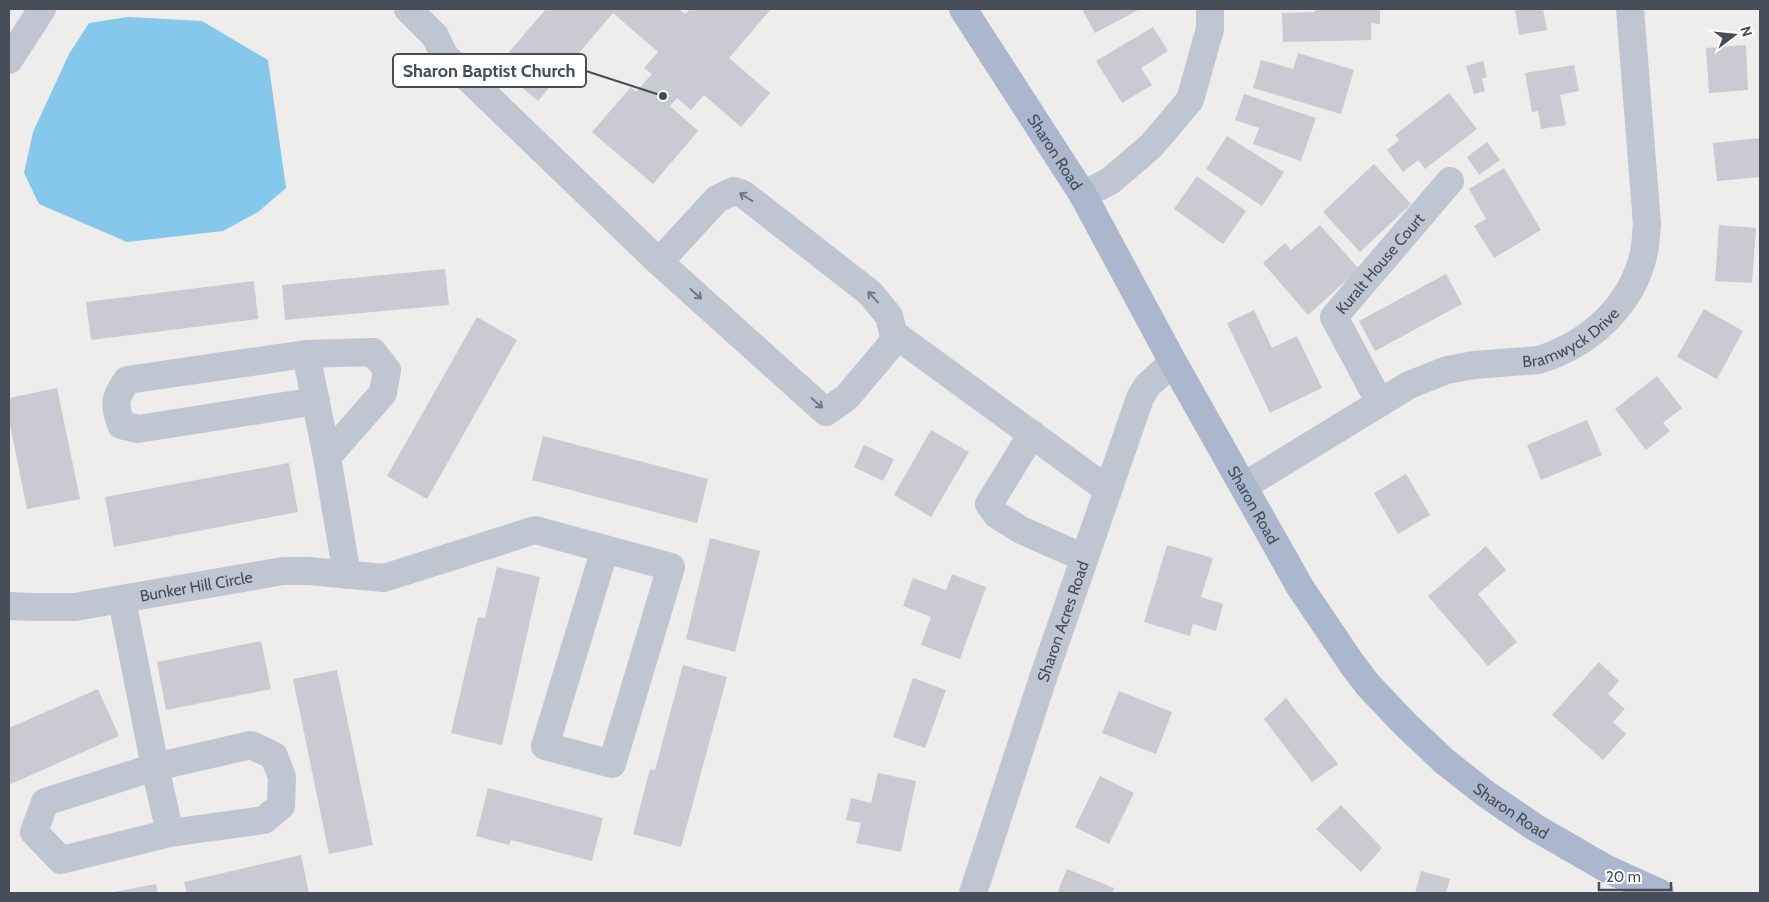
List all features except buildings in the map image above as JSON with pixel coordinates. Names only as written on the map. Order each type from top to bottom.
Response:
[{"type":"main road","name":"Sharon Road","points":[[963,9],[1083,195],[1173,362],[1300,587],[1357,671],[1406,724],[1444,761],[1486,794],[1536,828],[1607,869],[1660,893]]},
{"type":"street","points":[[9,60],[42,9]]},
{"type":"street","points":[[408,9],[435,36],[444,55],[660,262],[826,412],[847,397],[895,340],[889,316],[870,294],[744,194],[734,191],[718,199],[660,262]]},
{"type":"street","points":[[1083,195],[1110,180],[1151,146],[1190,100],[1210,29],[1210,9]]},
{"type":"street","name":"Bramwyck Drive","points":[[1244,486],[1409,386],[1447,370],[1474,365],[1538,360],[1578,343],[1604,324],[1624,300],[1638,272],[1644,251],[1647,224],[1630,9]]},
{"type":"street","name":"Kuralt House Court","points":[[1380,403],[1334,316],[1450,182]]},
{"type":"street","points":[[893,333],[1108,490]]},
{"type":"street","points":[[316,401],[138,429],[121,425],[116,409],[116,396],[127,380],[306,354],[373,352],[387,370],[383,393],[327,457]]},
{"type":"street","points":[[306,354],[327,457],[347,575]]},
{"type":"street","name":"Sharon Acres Road","points":[[973,893],[1043,678],[1140,398],[1147,386],[1173,362]]},
{"type":"street","points":[[1032,434],[989,504],[997,515],[1021,530],[1084,558]]},
{"type":"street","name":"Bunker Hill Circle","points":[[9,606],[34,608],[75,607],[283,571],[309,571],[384,578],[535,530],[605,549]]},
{"type":"street","points":[[605,549],[671,567],[612,764],[545,746],[605,549]]},
{"type":"street","points":[[122,600],[155,768],[170,833]]},
{"type":"street","points":[[251,745],[274,756],[282,777],[281,806],[264,820],[170,833],[61,860],[34,832],[45,802],[155,768],[251,745]]},
{"type":"water","points":[[128,17],[202,21],[268,60],[286,188],[258,212],[223,231],[127,242],[39,204],[24,173],[33,132],[69,54],[89,23]]},
{"type":"place","name":"Sharon Baptist Church","points":[[663,96]]}]
